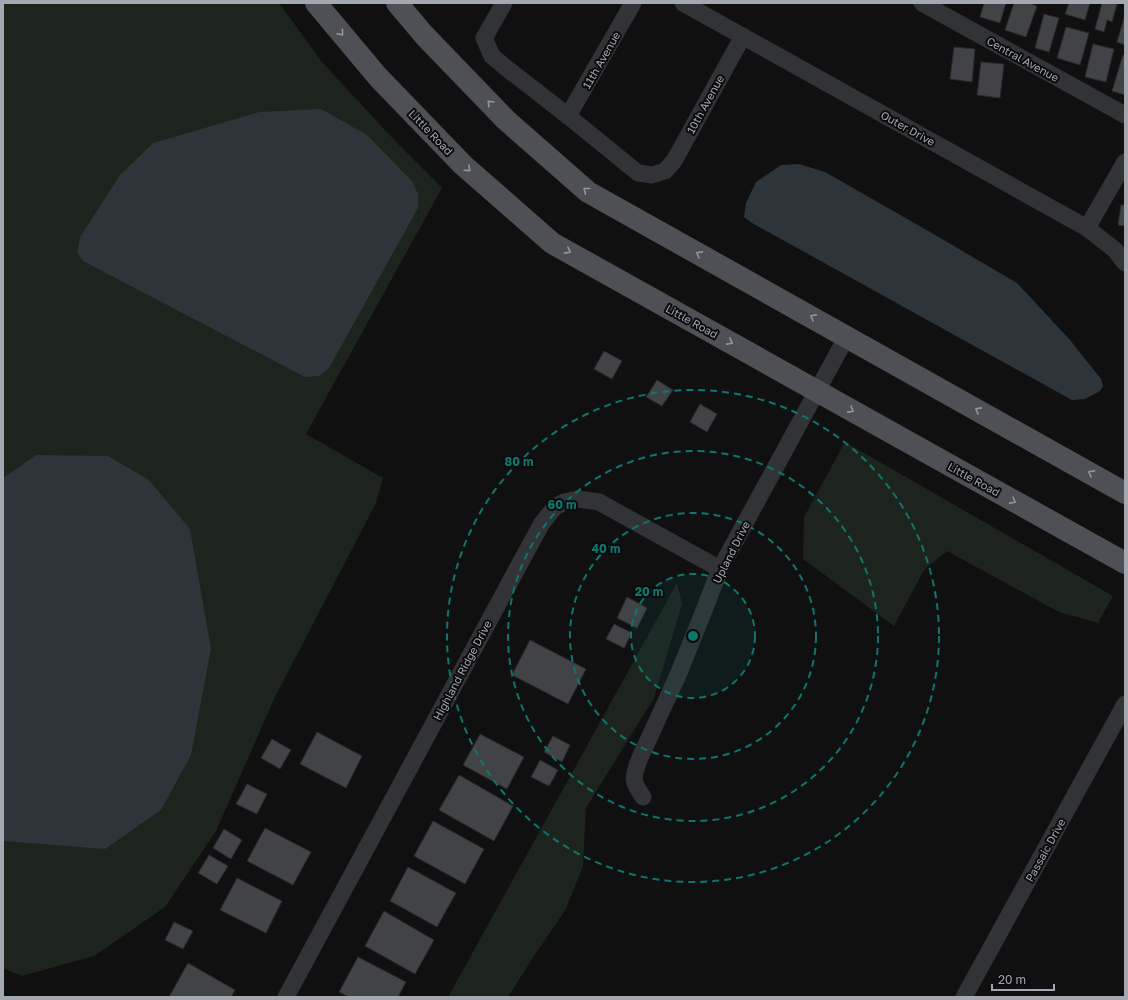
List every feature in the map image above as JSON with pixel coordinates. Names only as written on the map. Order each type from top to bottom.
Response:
[{"type":"main road","name":"Little Road","points":[[316,3],[378,77],[464,165],[552,243],[1125,564]]},
{"type":"main road","points":[[397,3],[424,35],[506,120],[588,192],[1125,493]]},
{"type":"street","points":[[504,3],[484,38],[492,56],[568,116]]},
{"type":"street","name":"11th Avenue","points":[[568,116],[633,3]]},
{"type":"street","name":"Outer Drive","points":[[683,3],[1087,228],[1115,250],[1125,262]]},
{"type":"street","name":"Central Avenue","points":[[922,3],[1125,115]]},
{"type":"street","name":"10th Avenue","points":[[568,116],[638,173],[652,175],[666,171],[674,161],[743,36]]},
{"type":"street","points":[[1087,228],[1125,162]]},
{"type":"street","name":"Upland Drive","points":[[643,797],[635,785],[633,775],[638,760],[678,675],[704,613],[720,569],[847,336]]},
{"type":"street","name":"Highland Ridge Drive","points":[[286,997],[531,543],[542,523],[555,507],[564,502],[578,499],[599,502],[720,569]]},
{"type":"street","name":"Passaic Drive","points":[[964,997],[1125,704]]},
{"type":"shaded area","points":[[3,3],[279,3],[322,62],[397,143],[442,188],[306,434],[383,478],[376,503],[275,697],[216,831],[165,907],[94,956],[22,976],[3,968]]},
{"type":"shaded area","points":[[321,109],[367,135],[412,181],[418,194],[418,208],[329,368],[319,376],[305,377],[83,261],[77,253],[80,237],[120,175],[153,143],[259,112]]},
{"type":"shaded area","points":[[799,164],[825,172],[1017,283],[1070,340],[1101,379],[1103,386],[1100,391],[1085,399],[1072,400],[752,223],[744,217],[746,203],[756,182],[781,165]]},
{"type":"shaded area","points":[[845,442],[1113,596],[1098,623],[1059,612],[947,551],[924,570],[894,626],[803,559],[804,517]]},
{"type":"shaded area","points":[[36,455],[108,456],[149,480],[190,529],[211,649],[191,755],[161,810],[105,849],[3,841],[3,478]]},
{"type":"shaded area","points":[[677,583],[682,604],[654,698],[586,808],[583,866],[566,909],[508,997],[448,997]]},
{"type":"building","points":[[984,3],[1006,3],[1000,23],[980,17]]},
{"type":"building","points":[[1014,3],[1029,3],[1037,6],[1026,37],[1005,30]]},
{"type":"building","points":[[1069,3],[1090,3],[1085,20],[1065,14]]},
{"type":"building","points":[[1102,3],[1117,4],[1112,22],[1107,20],[1104,32],[1095,29]]},
{"type":"building","points":[[1044,14],[1059,18],[1049,52],[1035,48]]},
{"type":"building","points":[[1125,15],[1125,45],[1117,42]]},
{"type":"building","points":[[1066,27],[1089,33],[1080,65],[1057,58]]},
{"type":"building","points":[[1093,44],[1114,49],[1106,82],[1085,77]]},
{"type":"building","points":[[954,47],[975,49],[972,82],[950,79]]},
{"type":"building","points":[[1123,55],[1125,56],[1125,95],[1112,91]]},
{"type":"building","points":[[981,62],[1004,64],[1000,98],[977,95]]},
{"type":"building","points":[[1121,205],[1125,205],[1125,226],[1118,225]]},
{"type":"building","points":[[604,351],[622,361],[612,379],[594,369]]},
{"type":"building","points":[[657,380],[673,390],[662,406],[646,397]]},
{"type":"building","points":[[700,404],[717,414],[707,432],[690,422]]},
{"type":"building","points":[[627,597],[647,608],[637,628],[617,618]]},
{"type":"building","points":[[614,624],[632,633],[624,648],[606,639]]},
{"type":"building","points":[[530,640],[586,669],[568,704],[512,675]]},
{"type":"building","points":[[317,732],[362,756],[346,788],[300,764]]},
{"type":"building","points":[[480,734],[524,757],[507,789],[463,765]]},
{"type":"building","points":[[553,736],[570,745],[562,762],[544,752]]},
{"type":"building","points":[[272,739],[291,750],[280,769],[261,758]]},
{"type":"building","points":[[540,760],[558,770],[549,786],[531,777]]},
{"type":"building","points":[[459,775],[513,806],[494,841],[439,810]]},
{"type":"building","points":[[247,784],[267,794],[257,814],[236,804]]},
{"type":"building","points":[[433,821],[484,849],[465,884],[414,856]]},
{"type":"building","points":[[265,828],[311,852],[293,885],[247,861]]},
{"type":"building","points":[[224,829],[242,840],[231,859],[213,848]]},
{"type":"building","points":[[209,855],[228,866],[217,884],[198,873]]},
{"type":"building","points":[[408,867],[456,893],[437,927],[390,901]]},
{"type":"building","points":[[237,878],[282,901],[266,933],[220,910]]},
{"type":"building","points":[[384,911],[434,940],[415,974],[365,946]]},
{"type":"building","points":[[174,922],[193,931],[183,949],[165,940]]},
{"type":"building","points":[[358,957],[406,982],[398,997],[349,997],[339,992]]},
{"type":"building","points":[[188,963],[235,990],[231,997],[169,997]]}]
